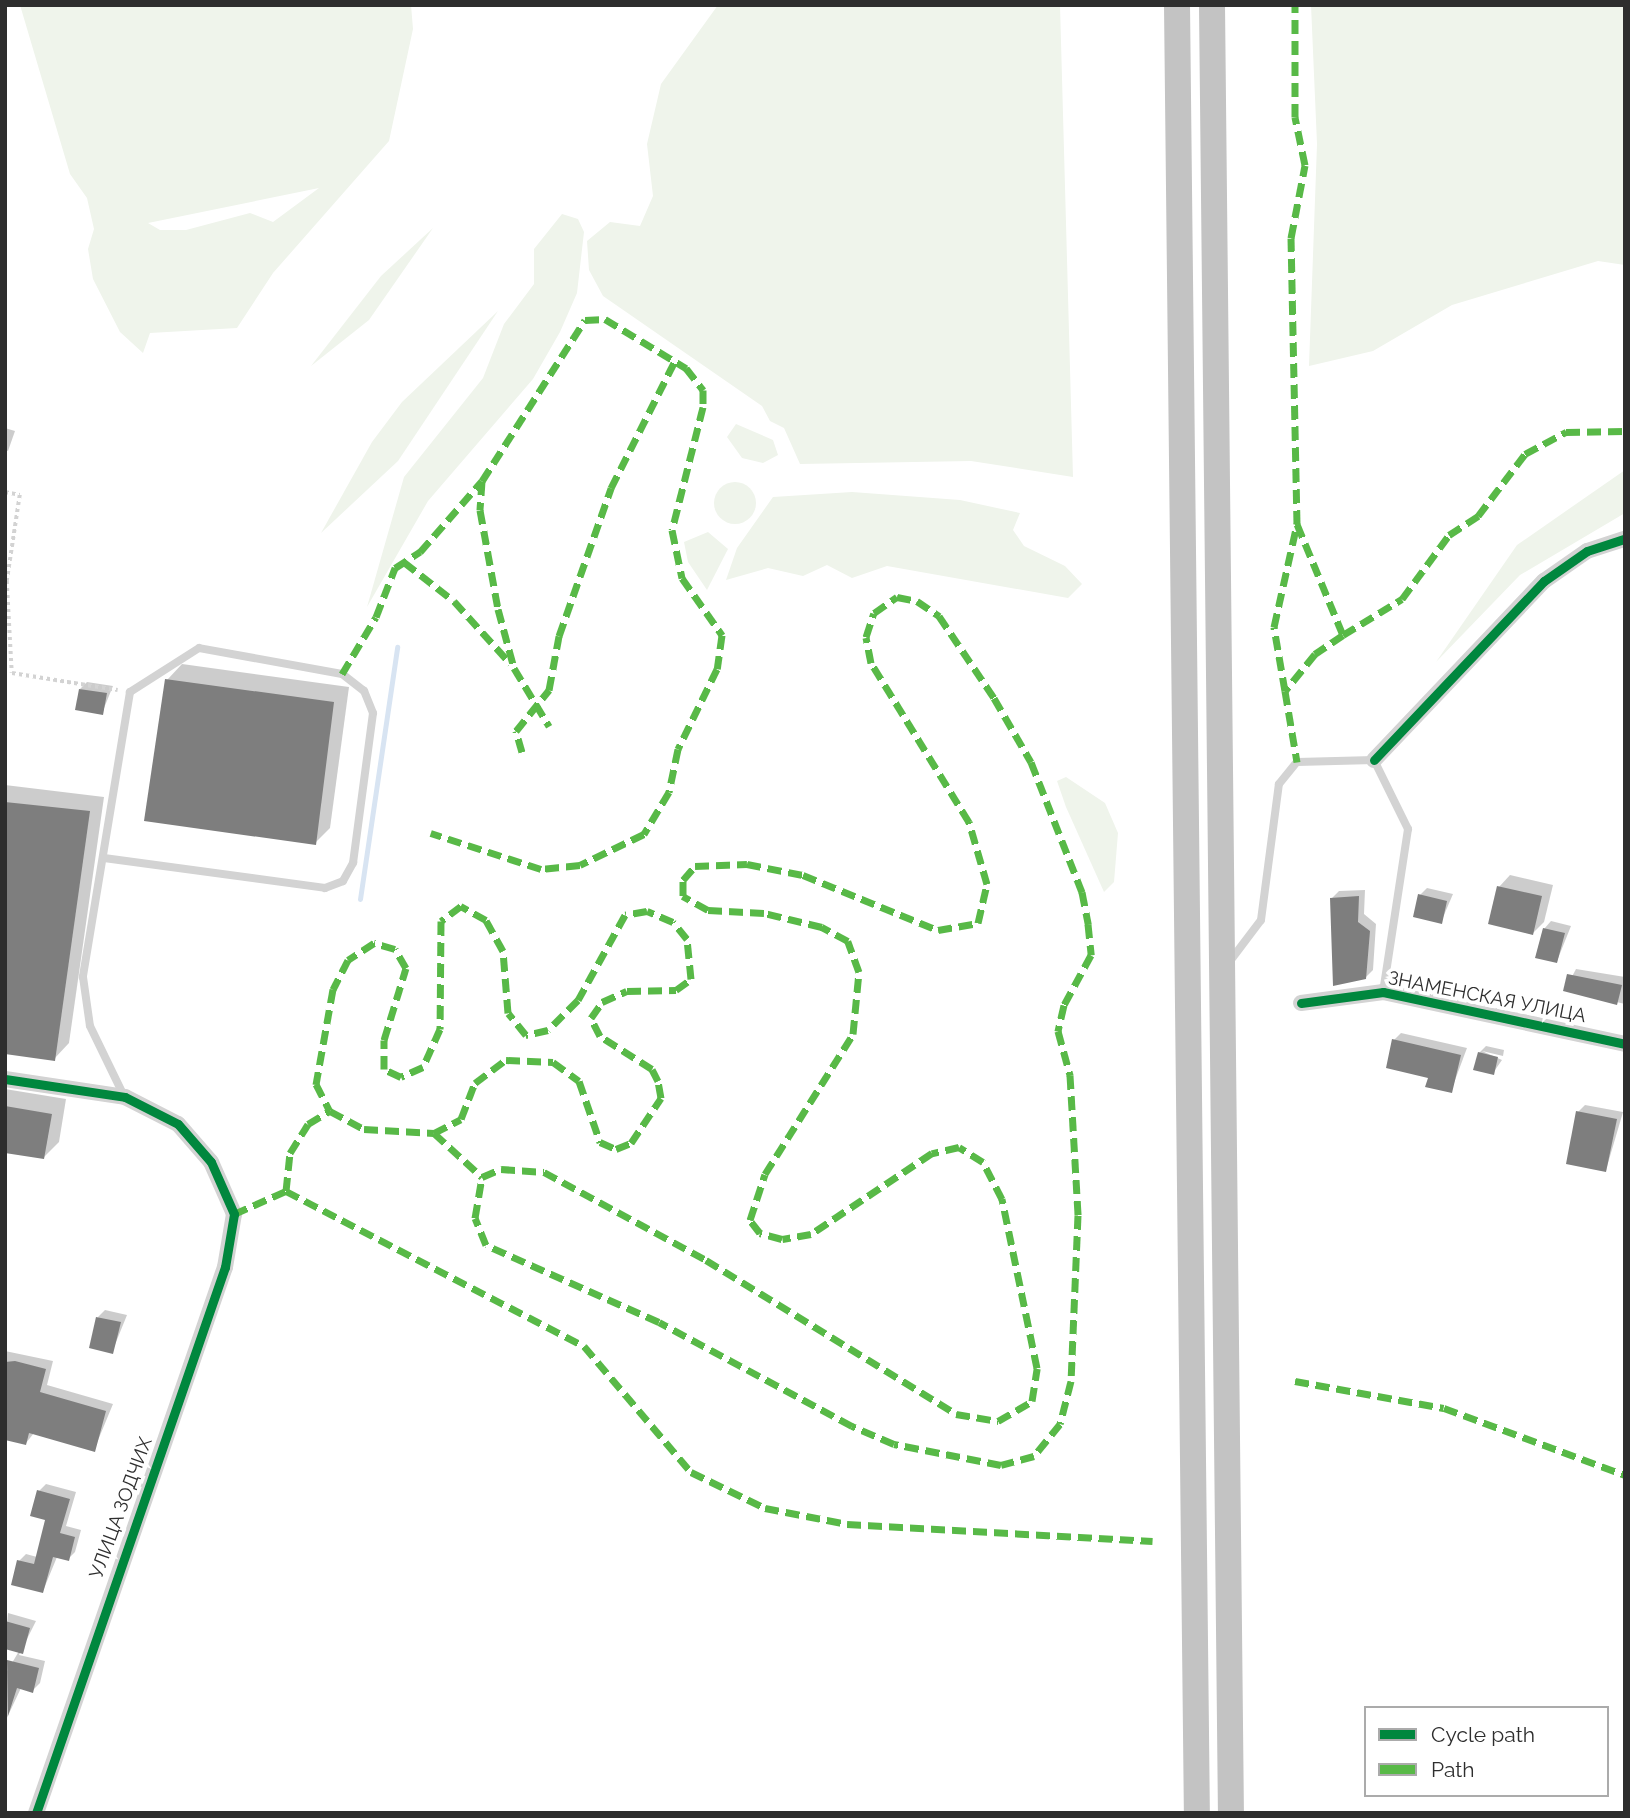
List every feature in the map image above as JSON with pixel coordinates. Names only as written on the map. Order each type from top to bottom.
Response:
[{"type":"highway","points":[[1177,5],[1197,1813]]},
{"type":"highway","points":[[1212,5],[1220,975],[1231,1813]]},
{"type":"street","points":[[1374,760],[1545,581],[1587,551],[1625,539]]},
{"type":"street","name":"ЗНАМЕНСКАЯ УЛИЦА","points":[[1301,1003],[1384,992],[1625,1044]]},
{"type":"street","points":[[5,1079],[125,1097]]},
{"type":"street","name":"УЛИЦА ЗОДЧИХ","points":[[36,1813],[225,1267],[234,1213],[211,1162],[178,1124],[125,1097]]},
{"type":"lane","points":[[104,858],[325,888],[343,881],[353,863],[373,713],[365,691],[342,674],[199,648],[130,692],[83,977],[90,1026],[125,1097]]},
{"type":"lane","points":[[1220,975],[1261,920],[1279,784],[1297,762],[1374,760],[1408,829],[1384,992]]},
{"type":"path","points":[[5,492],[20,495],[7,581],[12,673],[130,692]]},
{"type":"shaded area","points":[[20,5],[411,5],[413,29],[389,141],[273,273],[237,328],[150,333],[143,353],[120,332],[93,279],[88,249],[94,229],[87,198],[70,174]],"holes":[[[319,188],[273,222],[250,213],[186,230],[160,230],[148,223]]]},
{"type":"shaded area","points":[[718,5],[1060,5],[1073,477],[971,461],[800,464],[784,428],[770,421],[762,406],[603,296],[589,270],[587,241],[610,222],[640,226],[653,196],[647,144],[661,84]]},
{"type":"shaded area","points":[[1311,5],[1625,5],[1625,265],[1598,261],[1452,305],[1373,351],[1309,366],[1317,144]]},
{"type":"shaded area","points":[[562,214],[578,219],[584,232],[577,293],[560,332],[533,379],[428,501],[367,607],[404,477],[483,378],[504,324],[534,284],[534,249]]},
{"type":"shaded area","points":[[433,228],[369,320],[311,366],[381,276]]},
{"type":"shaded area","points":[[498,311],[398,461],[321,533],[372,442],[402,402]]},
{"type":"shaded area","points":[[736,424],[773,440],[778,455],[763,463],[742,458],[727,437]]},
{"type":"shaded area","points":[[1625,470],[1625,513],[1520,575],[1436,662],[1517,545]]},
{"type":"shaded area","points":[[735,482],[750,488],[756,503],[750,518],[735,524],[720,518],[714,503],[720,488]]},
{"type":"shaded area","points":[[852,492],[960,500],[1020,513],[1013,530],[1024,546],[1065,566],[1082,584],[1068,598],[887,566],[852,578],[827,565],[803,576],[768,568],[726,580],[737,548],[773,497]]},
{"type":"shaded area","points":[[708,532],[728,549],[707,590],[688,562],[684,542]]},
{"type":"shaded area","points":[[1066,777],[1105,803],[1118,833],[1114,882],[1104,892],[1057,781]]},
{"type":"building","points":[[165,679],[334,702],[316,845],[144,821]]},
{"type":"building","points":[[79,689],[107,693],[103,715],[75,710]]},
{"type":"building","points":[[5,802],[90,811],[55,1061],[5,1054]]},
{"type":"building","points":[[1497,886],[1542,896],[1533,935],[1488,924]]},
{"type":"building","points":[[1418,894],[1447,901],[1442,924],[1413,917]]},
{"type":"building","points":[[1359,896],[1358,922],[1370,931],[1366,979],[1333,986],[1330,898]]},
{"type":"building","points":[[1543,928],[1565,933],[1557,963],[1535,958]]},
{"type":"building","points":[[1567,974],[1622,985],[1617,1005],[1563,991]]},
{"type":"building","points":[[1392,1039],[1461,1055],[1452,1093],[1425,1087],[1428,1078],[1386,1068]]},
{"type":"building","points":[[1478,1052],[1498,1057],[1494,1075],[1473,1070]]},
{"type":"building","points":[[5,1106],[52,1114],[44,1159],[5,1153]]},
{"type":"building","points":[[1576,1111],[1617,1119],[1606,1172],[1566,1164]]},
{"type":"building","points":[[96,1317],[121,1322],[113,1354],[89,1348]]},
{"type":"building","points":[[15,1361],[46,1369],[40,1392],[106,1411],[95,1452],[29,1433],[26,1445],[5,1440],[5,1362]]},
{"type":"building","points":[[37,1490],[70,1499],[60,1533],[75,1537],[69,1561],[53,1557],[43,1593],[11,1585],[17,1560],[34,1564],[45,1520],[30,1516]]},
{"type":"building","points":[[5,1621],[30,1628],[23,1654],[5,1649]]},
{"type":"building","points":[[7,1660],[39,1668],[33,1693],[17,1688],[8,1716]]},
{"type":"waterway","points":[[360,899],[397,647]]},
{"type":"marked path","points":[[1285,691],[1274,627],[1297,524],[1291,238],[1305,165],[1295,117],[1295,5]]},
{"type":"marked path","points":[[342,674],[376,617],[395,568],[420,552],[482,481],[585,320],[605,319],[686,368],[703,390],[703,407],[672,530],[682,578],[722,635],[717,669],[678,749],[669,792],[644,834],[580,865],[541,869],[431,833]]},
{"type":"marked path","points":[[522,752],[516,731],[549,690],[559,636],[611,488],[675,361]]},
{"type":"marked path","points":[[1343,635],[1402,599],[1449,535],[1478,516],[1525,454],[1566,432],[1625,431]]},
{"type":"marked path","points":[[482,481],[480,510],[498,609],[514,668],[549,726]]},
{"type":"marked path","points":[[1297,524],[1343,635],[1315,654],[1285,691],[1297,762]]},
{"type":"marked path","points":[[404,562],[454,601],[510,663]]},
{"type":"marked path","points":[[897,597],[917,601],[939,616],[994,698],[1031,762],[1082,892],[1088,924],[1091,955],[1064,1005],[1058,1031],[1070,1075],[1078,1215],[1071,1381],[1060,1424],[1034,1456],[1001,1465],[894,1444],[852,1426],[659,1322],[486,1245],[475,1218],[482,1177],[501,1169],[544,1172],[706,1260],[956,1414],[998,1421],[1032,1401],[1037,1368],[1002,1199],[983,1162],[959,1147],[932,1153],[811,1234],[782,1239],[760,1233],[750,1220],[765,1174],[853,1034],[859,972],[848,941],[822,927],[764,913],[708,910],[683,896],[683,880],[695,866],[747,864],[803,875],[938,930],[978,923],[987,884],[969,822],[871,663],[866,637],[874,613],[897,597]]},
{"type":"marked path","points":[[286,1191],[290,1153],[308,1124],[330,1111],[364,1129],[434,1133],[461,1119],[475,1083],[506,1060],[553,1062],[579,1081],[600,1142],[616,1149],[631,1143],[661,1098],[658,1081],[652,1069],[600,1036],[591,1018],[602,1002],[627,991],[676,990],[691,979],[687,939],[673,922],[647,911],[625,915],[578,1000],[548,1030],[526,1035],[508,1013],[503,951],[486,920],[461,906],[441,921],[440,1029],[423,1067],[401,1077],[384,1069],[384,1040],[406,968],[395,949],[374,943],[348,960],[333,989],[316,1084],[330,1111]]},
{"type":"marked path","points":[[434,1133],[482,1177]]},
{"type":"marked path","points":[[234,1214],[286,1191],[584,1346],[691,1472],[765,1508],[847,1524],[1153,1541]]},
{"type":"marked path","points":[[1295,1381],[1444,1408],[1625,1475]]},
{"type":"cycle path","points":[[1374,760],[1544,581],[1587,551],[1625,539]]},
{"type":"cycle path","points":[[1301,1003],[1383,992],[1625,1044]]},
{"type":"cycle path","points":[[5,1079],[125,1097],[178,1124],[211,1162],[234,1214],[225,1267],[36,1813]]}]
